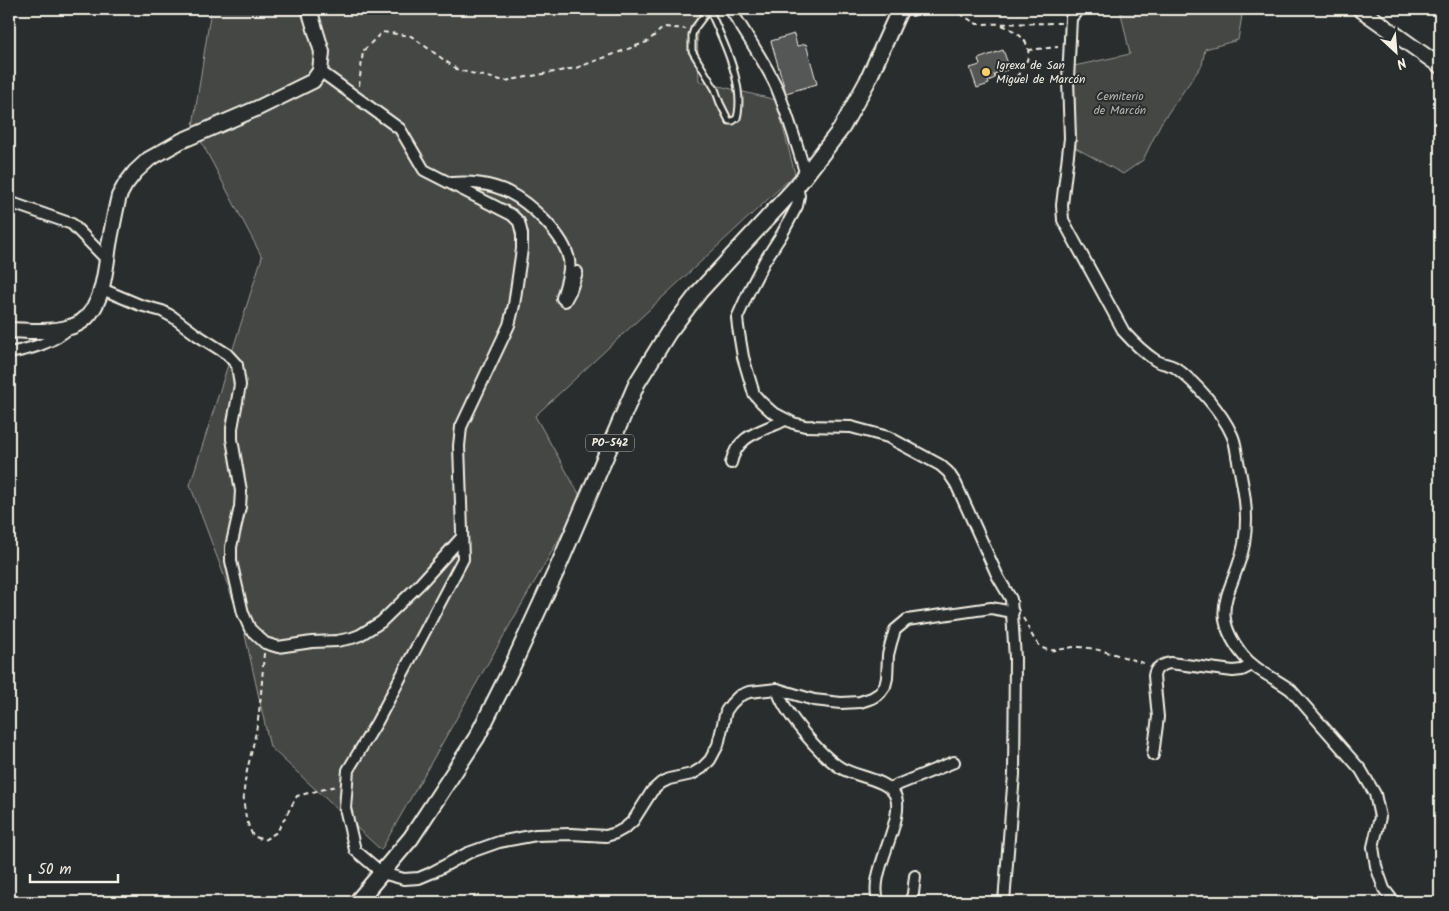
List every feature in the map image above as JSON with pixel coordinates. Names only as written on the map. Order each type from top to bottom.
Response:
[{"type":"main road","name":"PO-542","points":[[366,899],[382,873],[411,838],[477,737],[512,669],[637,383],[668,333],[700,291],[801,181],[841,129],[886,41],[903,13]]},
{"type":"street","points":[[9,330],[57,330],[70,327],[78,324],[91,311],[102,289],[119,196],[135,172],[149,160],[181,141],[300,88],[313,80],[320,71],[322,52],[309,9]]},
{"type":"street","points":[[730,9],[758,53],[775,86],[794,134],[801,181],[797,206],[791,220],[757,275],[738,318],[743,357],[754,394],[761,402],[785,420],[805,426],[851,427],[870,431],[888,437],[940,464],[956,484],[998,577],[1011,599],[1015,658],[1014,774],[1004,902]]},
{"type":"street","points":[[1082,9],[1071,18],[1068,80],[1070,138],[1062,205],[1064,220],[1124,332],[1136,346],[1156,361],[1175,368],[1198,389],[1226,422],[1234,438],[1246,502],[1244,544],[1224,609],[1226,630],[1252,665],[1291,690],[1361,770],[1376,794],[1380,817],[1373,847],[1376,866],[1384,889],[1394,902]]},
{"type":"street","points":[[1360,9],[1440,66]]},
{"type":"street","points":[[320,71],[400,129],[424,170],[512,215],[519,222],[522,234],[522,249],[509,325],[461,427],[459,446],[463,559],[377,722],[348,770],[345,808],[355,850],[382,873],[404,879],[419,878],[468,853],[499,842],[536,836],[571,834],[606,836],[616,833],[633,821],[652,791],[661,783],[669,779],[692,774],[710,760],[718,745],[726,711],[738,696],[749,692],[777,689],[814,700],[841,703],[860,702],[880,693],[885,686],[888,678],[890,643],[895,630],[907,620],[991,608],[1013,612]]},
{"type":"street","points":[[451,183],[471,183],[507,192],[532,209],[555,232],[564,246],[569,261],[562,298],[565,301],[577,272]]},
{"type":"street","points":[[9,202],[72,224],[107,260]]},
{"type":"street","points":[[102,289],[140,305],[162,311],[173,317],[227,354],[237,366],[240,385],[232,428],[232,440],[240,491],[240,507],[231,547],[231,561],[243,614],[250,629],[265,643],[278,647],[312,642],[337,641],[360,634],[380,622],[394,609],[420,584],[462,537]]},
{"type":"street","points":[[9,353],[25,350],[50,341],[63,334],[70,327]]},
{"type":"street","points":[[732,463],[736,447],[759,430],[785,420]]},
{"type":"street","points":[[1153,755],[1158,717],[1154,676],[1158,668],[1170,663],[1233,671],[1252,665]]},
{"type":"street","points":[[777,689],[781,701],[824,756],[842,768],[885,784],[892,790],[896,798],[887,848],[876,884],[879,902]]},
{"type":"street","points":[[892,790],[897,785],[954,762]]},
{"type":"street","points":[[910,902],[915,876]]},
{"type":"lane","points":[[709,9],[729,53],[734,74],[740,110],[737,118],[733,121],[729,121],[715,89],[692,51],[694,29],[709,9]]},
{"type":"path","points":[[903,13],[924,15],[952,9],[977,24],[1071,23]]},
{"type":"path","points":[[1000,24],[1014,30],[1027,44],[1027,62],[1015,78]]},
{"type":"path","points":[[358,98],[363,51],[382,32],[411,36],[458,70],[505,81],[576,68],[647,42],[664,27],[694,29]]},
{"type":"path","points":[[1028,50],[1070,46]]},
{"type":"path","points":[[1011,599],[1030,628],[1037,643],[1045,649],[1055,650],[1078,647],[1106,652],[1158,668]]},
{"type":"path","points":[[265,643],[257,729],[244,784],[245,821],[253,836],[264,840],[277,832],[297,796],[346,783]]},
{"type":"green space","points":[[211,9],[696,9],[699,81],[776,100],[795,174],[535,416],[582,499],[381,850],[270,747],[243,626],[190,485],[262,257],[193,126]]},
{"type":"green space","name":"Cemiterio de Marcón","points":[[1120,9],[1243,9],[1238,40],[1205,49],[1202,65],[1161,123],[1143,160],[1123,174],[1076,148],[1074,66],[1130,54]]},
{"type":"building","points":[[794,34],[797,46],[806,44],[817,84],[786,93],[771,41]]},
{"type":"building","name":"Igrexa de San Miguel de Marcón","points":[[1003,50],[1010,69],[994,74],[995,78],[988,81],[989,84],[977,88],[970,68],[980,65],[978,59]]},
{"type":"place","name":"Igrexa de San Miguel de Marcón","points":[[986,72]]}]
